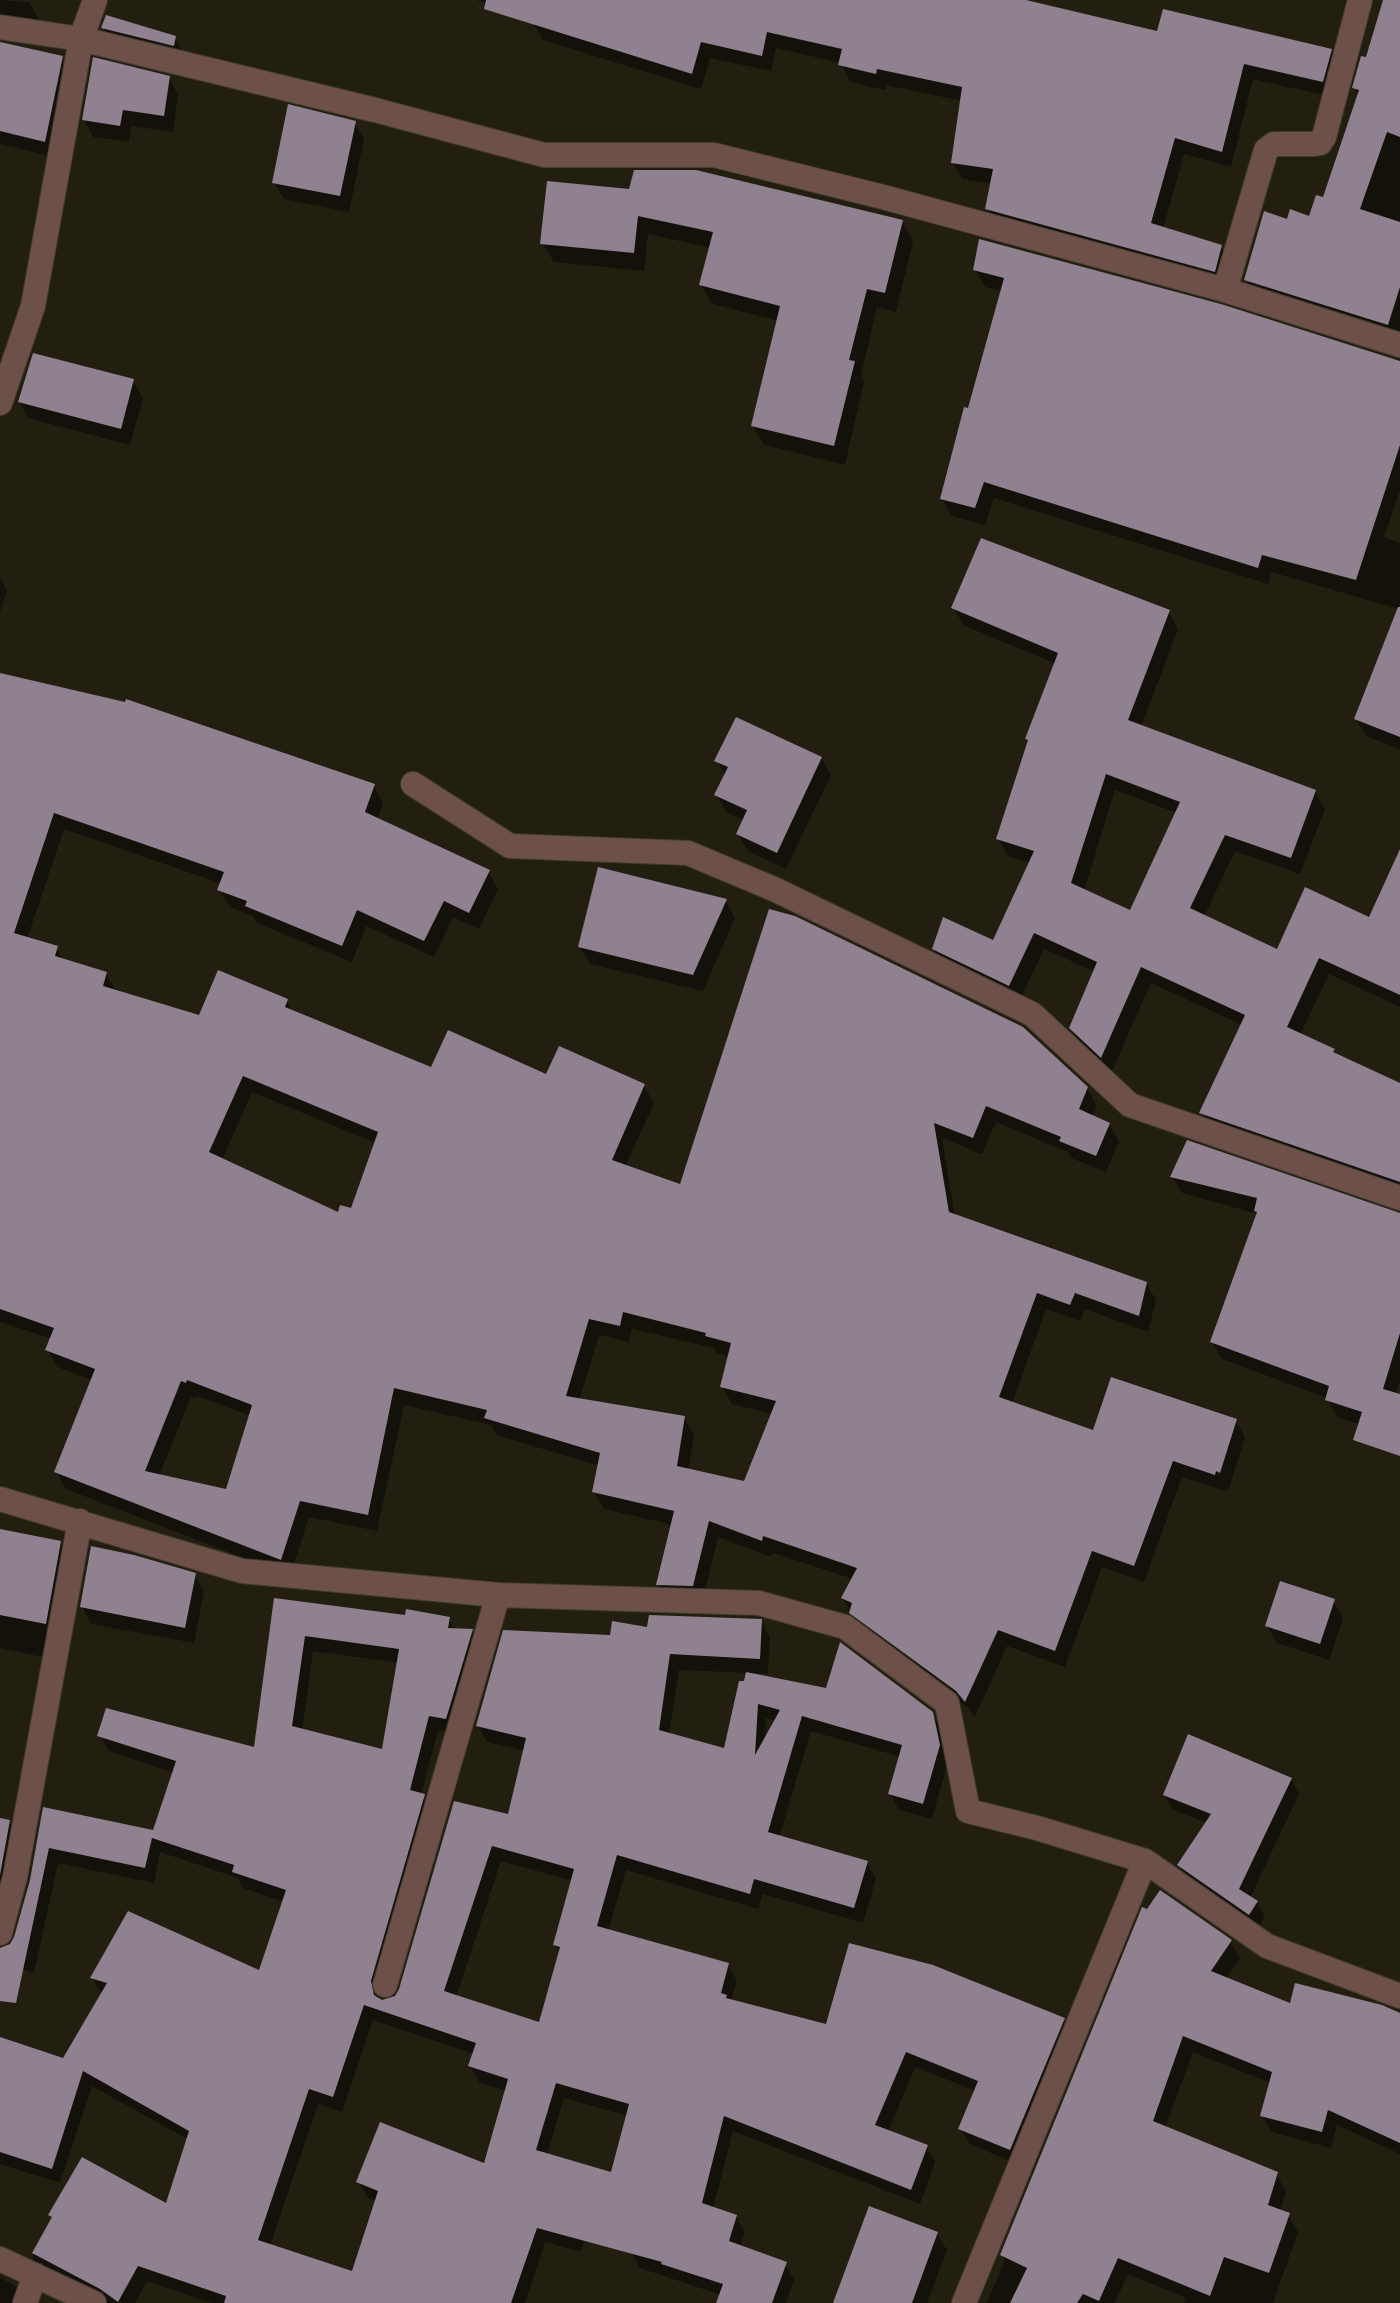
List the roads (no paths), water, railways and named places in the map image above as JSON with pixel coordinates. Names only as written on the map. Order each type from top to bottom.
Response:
[{"type":"street","points":[[0,403],[33,306],[81,39],[95,0]]},
{"type":"street","points":[[1225,290],[1266,150],[1274,144],[1320,143],[1324,137],[1360,0]]},
{"type":"street","points":[[0,27],[81,39],[375,110],[544,155],[714,155],[883,197],[1225,290],[1400,345]]},
{"type":"street","points":[[413,784],[510,846],[688,853],[732,871],[1032,1014],[1130,1105],[1400,1198]]},
{"type":"street","points":[[0,1499],[242,1571],[498,1595],[759,1603],[845,1627],[947,1703],[968,1811],[1145,1861],[1267,1946],[1400,1996]]},
{"type":"street","points":[[0,1933],[15,1877],[80,1521]]},
{"type":"street","points":[[385,1985],[498,1595]]},
{"type":"street","points":[[964,2303],[1145,1861]]},
{"type":"street","points":[[0,2259],[94,2303]]},
{"type":"street","points":[[25,2303],[35,2275]]}]
